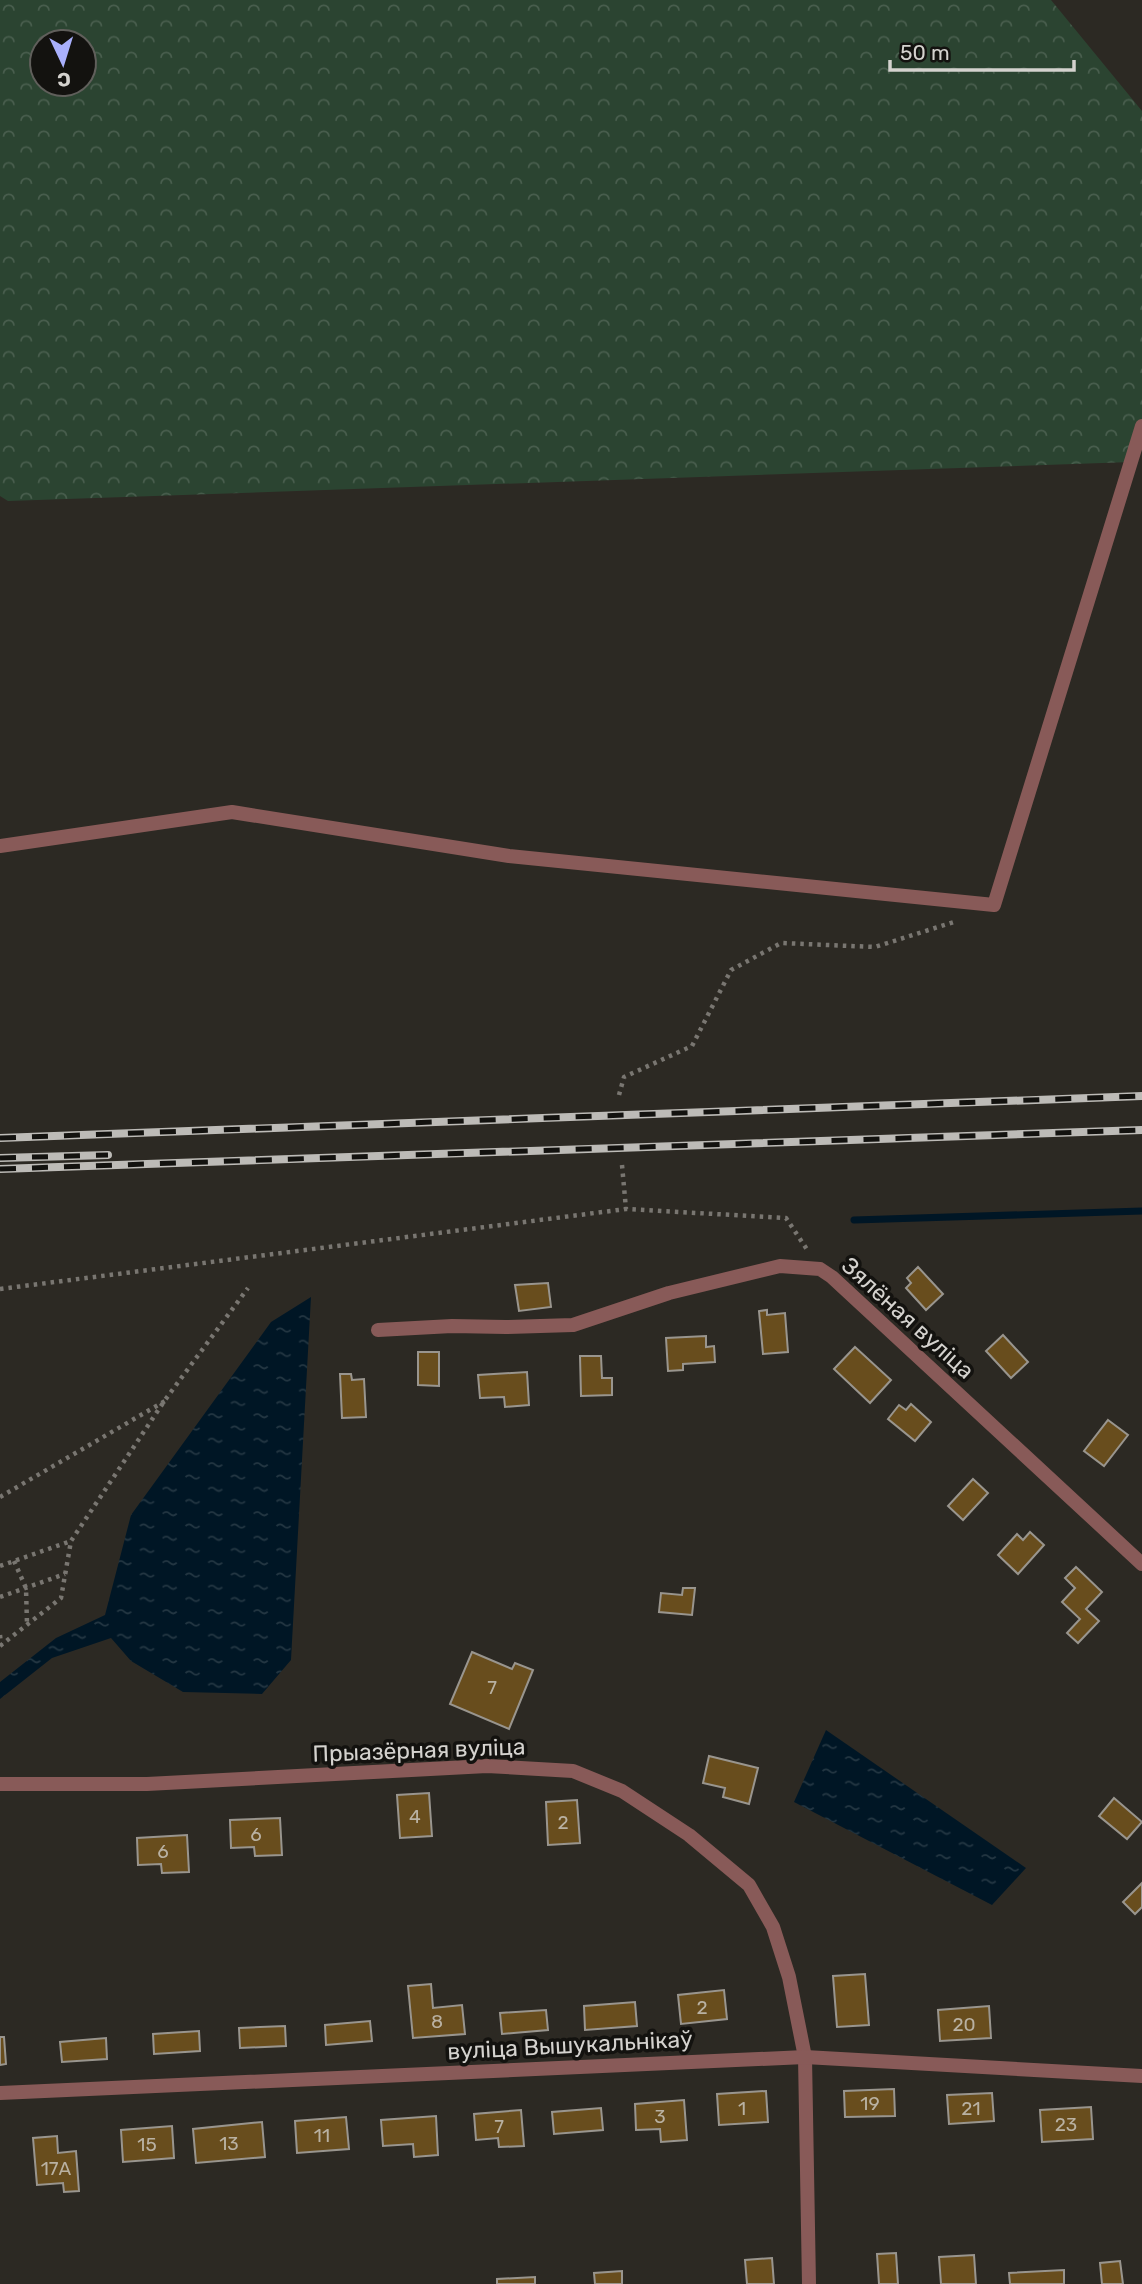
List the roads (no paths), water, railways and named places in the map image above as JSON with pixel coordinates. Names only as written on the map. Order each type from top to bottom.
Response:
[{"type":"street","points":[[0,846],[232,812],[509,856],[994,905],[1142,426]]},
{"type":"street","name":"Зялёная вуліца","points":[[377,1330],[573,1325],[669,1293],[780,1266],[820,1269],[832,1277],[1142,1564]]},
{"type":"street","name":"Прыазёрная вуліца","points":[[0,1784],[147,1784],[487,1766],[573,1772],[622,1791],[689,1835],[749,1885],[773,1927],[789,1977],[805,2057],[809,2284]]},
{"type":"street","name":"вуліца Вышукальнікаў","points":[[0,2093],[805,2057],[1142,2076]]},
{"type":"water","points":[[311,1297],[291,1660],[262,1694],[183,1692],[131,1661],[111,1638],[52,1658],[0,1699],[0,1682],[56,1638],[105,1615],[131,1515],[271,1322]]},
{"type":"water","points":[[826,1730],[1026,1868],[992,1905],[794,1802]]},
{"type":"waterway","points":[[854,1220],[1142,1211]]},
{"type":"railway","points":[[0,1138],[1142,1096]]},
{"type":"railway","points":[[0,1169],[1142,1130]]},
{"type":"railway","points":[[0,1158],[108,1155]]}]
